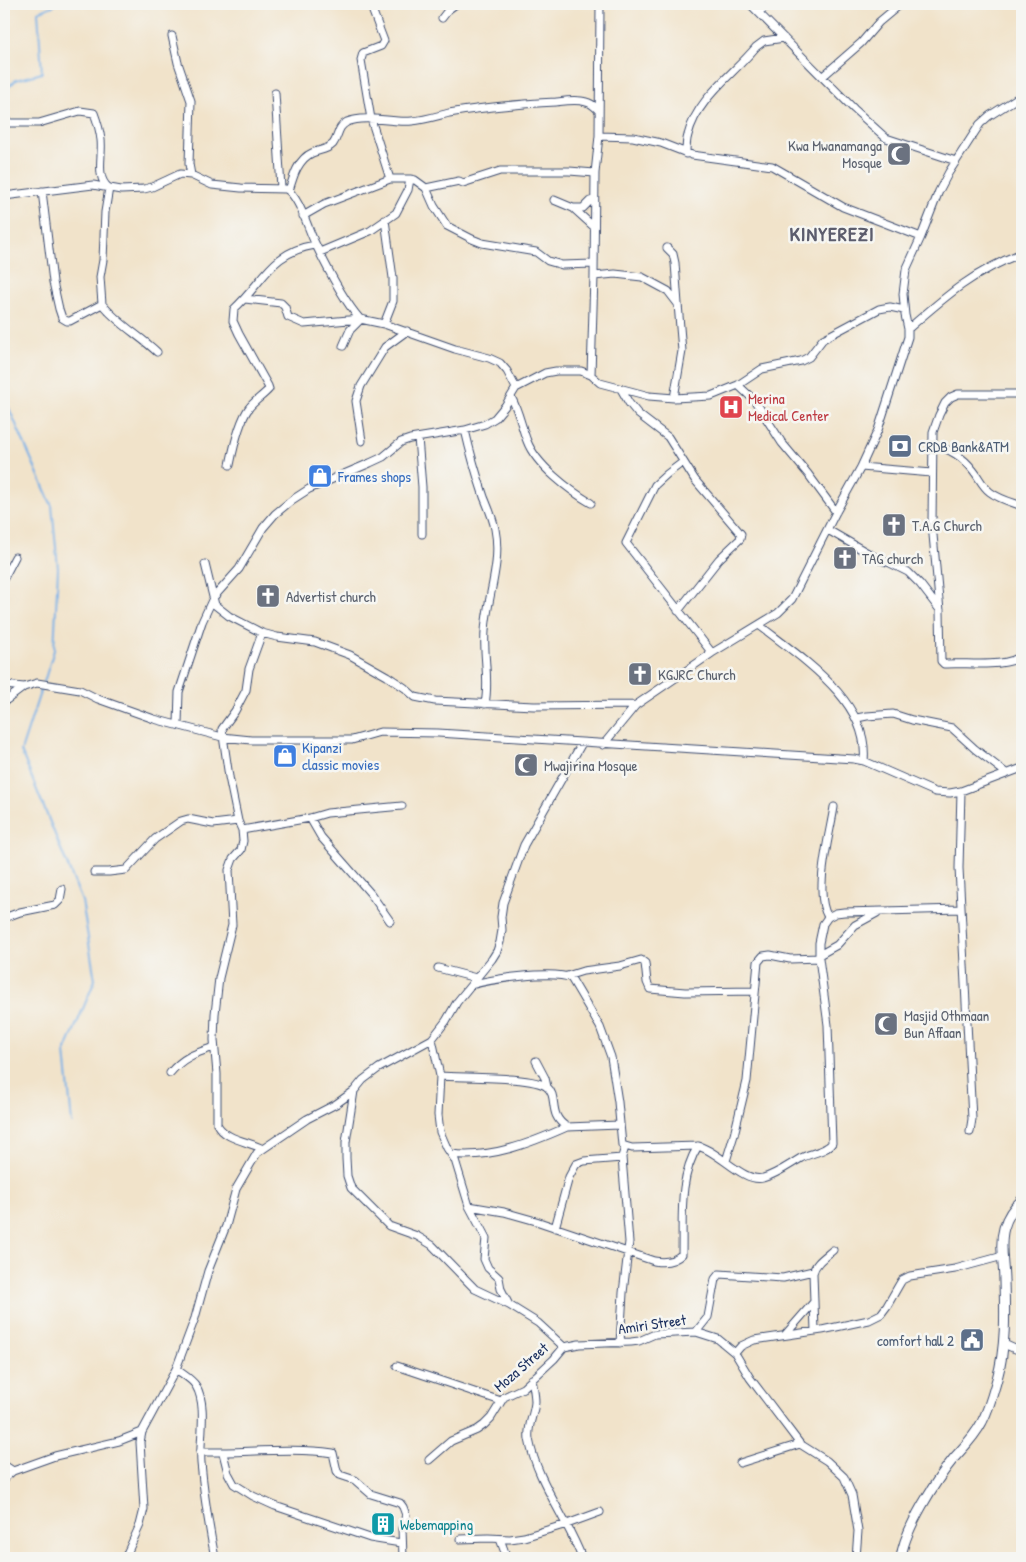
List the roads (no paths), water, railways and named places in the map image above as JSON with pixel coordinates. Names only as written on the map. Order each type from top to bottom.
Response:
[{"type":"street","points":[[370,4],[384,41],[381,46],[363,53],[361,60],[371,119],[390,179]]},
{"type":"street","points":[[442,18],[448,9],[456,4]]},
{"type":"street","points":[[590,375],[594,276],[595,173],[599,136],[600,4]]},
{"type":"street","points":[[750,4],[854,109],[886,138],[893,142],[956,161]]},
{"type":"street","points":[[758,12],[771,4]]},
{"type":"street","points":[[822,77],[861,43],[878,22],[896,7]]},
{"type":"street","points":[[172,36],[178,63],[191,100],[189,164],[191,175]]},
{"type":"street","points":[[686,154],[686,139],[693,120],[716,89],[756,46],[764,41],[784,38]]},
{"type":"street","points":[[275,93],[281,188]]},
{"type":"street","points":[[602,744],[636,704],[712,653],[778,613],[792,599],[861,467],[878,430],[904,351],[908,329],[902,294],[906,270],[939,191],[980,124],[1022,95]]},
{"type":"street","points":[[289,191],[302,160],[334,143],[338,130],[345,123],[371,119],[411,121],[515,104],[573,101],[586,101],[598,110]]},
{"type":"street","points":[[4,124],[38,123],[80,111],[94,113],[101,138],[101,177],[104,184],[109,188]]},
{"type":"street","points":[[599,136],[624,136],[649,140],[686,154],[772,166],[838,204],[921,237]]},
{"type":"street","points":[[426,188],[459,181],[463,183],[500,171],[595,173]]},
{"type":"street","points":[[4,196],[93,185],[121,190],[144,189],[180,174],[191,175],[215,185],[241,188],[281,188],[289,191],[345,297],[361,319]]},
{"type":"street","points":[[303,216],[324,204],[390,179],[410,179],[415,180],[426,188],[434,206],[447,226],[472,239],[482,243],[536,252],[548,261],[562,265],[594,264]]},
{"type":"street","points":[[320,252],[370,231],[396,213],[408,190],[410,179]]},
{"type":"street","points":[[109,188],[105,212],[103,260],[100,277],[102,304],[123,326],[143,339],[157,352]]},
{"type":"street","points":[[42,191],[53,282],[58,309],[62,318],[67,322],[70,321],[102,304]]},
{"type":"street","points":[[554,200],[573,208],[594,227]]},
{"type":"street","points":[[573,208],[582,208],[588,202],[594,200]]},
{"type":"street","points":[[384,324],[393,301],[393,278],[385,220]]},
{"type":"street","points":[[230,464],[245,415],[249,408],[269,390],[233,321],[234,309],[245,299],[274,263],[298,250],[316,245]]},
{"type":"street","points":[[667,248],[673,254],[676,263],[682,351],[674,398]]},
{"type":"street","points":[[908,329],[965,282],[1003,260],[1022,253]]},
{"type":"street","points":[[594,276],[615,274],[642,277],[668,291],[678,304]]},
{"type":"street","points":[[245,299],[281,303],[285,307],[288,318],[304,324],[361,319],[384,324],[455,349],[489,358],[500,363],[507,371],[516,388]]},
{"type":"street","points":[[178,724],[179,692],[202,622],[213,598],[239,569],[263,528],[292,500],[328,480],[376,460],[401,442],[465,430],[485,424],[506,406],[516,388],[545,374],[556,371],[581,371],[600,383],[649,396],[674,398],[711,396],[738,385],[762,369],[801,361],[809,357],[823,339],[878,309],[890,307],[904,310]]},
{"type":"street","points":[[343,346],[350,330],[361,319]]},
{"type":"street","points":[[362,441],[356,401],[361,386],[386,347],[407,332]]},
{"type":"street","points":[[738,385],[755,401],[782,443],[836,512]]},
{"type":"street","points":[[621,390],[638,414],[668,437],[682,462],[709,498],[742,535],[719,559],[678,611]]},
{"type":"street","points":[[1022,394],[977,393],[958,394],[951,397],[935,423],[932,473],[932,524],[940,611],[941,661],[944,664],[1008,662],[1022,655]]},
{"type":"street","points":[[511,397],[534,455],[570,490],[591,502]]},
{"type":"street","points":[[465,430],[496,538],[497,562],[485,628],[484,650],[488,677],[485,704]]},
{"type":"street","points":[[418,438],[422,487],[422,534]]},
{"type":"street","points":[[933,446],[940,447],[957,455],[974,470],[989,492],[1022,506]]},
{"type":"street","points":[[682,462],[655,485],[626,543],[712,653]]},
{"type":"street","points":[[861,467],[932,473]]},
{"type":"street","points":[[828,530],[880,560],[908,572],[920,584],[940,611]]},
{"type":"street","points":[[4,578],[15,557]]},
{"type":"street","points":[[205,564],[215,605],[229,616],[262,633],[315,642],[344,653],[387,676],[405,688],[414,697],[485,704],[534,706],[636,704]]},
{"type":"street","points":[[759,625],[816,670],[842,697],[856,718],[864,738],[864,761]]},
{"type":"street","points":[[262,633],[249,669],[246,690],[230,719],[224,724],[222,729],[229,776],[238,821],[242,830],[243,846],[233,859],[229,870],[232,925],[218,978],[214,1047],[217,1074],[217,1124],[220,1130],[227,1135],[262,1149]]},
{"type":"street","points":[[4,702],[24,687],[37,683],[72,688],[154,719],[222,737],[251,740],[352,740],[380,732],[395,732],[817,756],[864,761],[935,792],[950,793],[961,792],[1022,768]]},
{"type":"street","points":[[4,685],[24,687]]},
{"type":"street","points":[[856,718],[893,714],[919,722],[952,728],[979,753],[1006,773]]},
{"type":"street","points":[[125,1558],[140,1525],[144,1509],[140,1442],[142,1432],[176,1369],[195,1318],[208,1271],[226,1226],[236,1189],[252,1160],[262,1149],[354,1091],[379,1068],[432,1039],[470,985],[492,960],[500,942],[502,930],[501,917],[504,903],[524,845],[582,743]]},
{"type":"street","points":[[961,792],[959,868],[972,1119],[970,1132]]},
{"type":"street","points":[[242,830],[339,812],[402,806]]},
{"type":"street","points":[[828,917],[823,902],[824,864],[826,841],[834,807]]},
{"type":"street","points":[[310,818],[314,828],[371,894],[390,921]]},
{"type":"street","points":[[94,872],[126,870],[155,839],[181,821],[188,819],[213,824],[238,821]]},
{"type":"street","points":[[4,918],[20,912],[55,905],[60,900],[62,890]]},
{"type":"street","points":[[567,976],[574,982],[600,1027],[611,1057],[622,1145],[625,1147],[698,1146],[706,1148],[746,1176],[757,1179],[772,1174],[809,1154],[830,1147],[832,1142],[828,1025],[819,956],[820,933],[828,917],[844,912],[961,909]]},
{"type":"street","points":[[726,1161],[747,1081],[758,962],[763,956],[770,955],[790,959],[819,956],[837,944],[855,925],[881,912]]},
{"type":"street","points":[[470,985],[506,977],[567,976],[641,960],[645,963],[650,990],[685,992],[755,991]]},
{"type":"street","points":[[438,968],[476,978]]},
{"type":"street","points":[[432,1039],[440,1076],[438,1115],[440,1132],[455,1160],[469,1206],[486,1238],[484,1259],[488,1268],[499,1278],[501,1289],[509,1305]]},
{"type":"street","points":[[170,1073],[180,1062],[189,1056],[214,1047]]},
{"type":"street","points":[[536,1062],[551,1093],[556,1118],[567,1127]]},
{"type":"street","points":[[440,1076],[516,1080],[547,1087]]},
{"type":"street","points":[[354,1091],[346,1142],[347,1176],[351,1188],[389,1226],[417,1236],[432,1245],[475,1289],[509,1305],[538,1323],[564,1347]]},
{"type":"street","points":[[451,1154],[470,1156],[498,1152],[567,1127],[620,1125]]},
{"type":"street","points":[[469,1206],[504,1212],[628,1252],[661,1262],[668,1262],[682,1254],[685,1177],[691,1158],[698,1146]]},
{"type":"street","points":[[620,1343],[628,1252],[628,1225],[622,1158],[625,1147]]},
{"type":"street","points":[[555,1228],[568,1177],[576,1164],[584,1161],[622,1158]]},
{"type":"street","points":[[901,1558],[907,1538],[920,1511],[935,1484],[983,1421],[995,1387],[1002,1363],[1004,1344],[1002,1239],[1004,1227],[1010,1213],[1022,1200]]},
{"type":"street","points":[[815,1331],[813,1271],[820,1261],[834,1250]]},
{"type":"street","points":[[735,1352],[741,1346],[754,1340],[844,1326],[874,1318],[888,1306],[902,1280],[910,1276],[955,1269],[1003,1256]]},
{"type":"street","points":[[696,1332],[708,1317],[716,1276],[719,1274],[783,1278],[813,1271]]},
{"type":"street","points":[[785,1335],[813,1303]]},
{"type":"street","name":"Amiri Street","points":[[564,1347],[579,1344],[639,1341],[655,1334],[696,1332],[718,1339],[735,1352],[750,1378],[800,1444],[839,1471],[849,1488],[858,1531],[856,1558]]},
{"type":"street","points":[[1004,1344],[1014,1349],[1022,1348]]},
{"type":"street","name":"Moza Street","points":[[429,1460],[451,1441],[477,1430],[491,1418],[501,1400],[523,1388],[564,1347]]},
{"type":"street","points":[[396,1366],[501,1400]]},
{"type":"street","points":[[176,1369],[196,1386],[200,1395],[200,1452],[204,1495],[215,1558]]},
{"type":"street","points":[[532,1379],[535,1403],[529,1425],[529,1441],[545,1483],[568,1524],[582,1558]]},
{"type":"street","points":[[4,1478],[13,1471],[55,1456],[119,1441],[142,1432]]},
{"type":"street","points":[[740,1462],[800,1444]]},
{"type":"street","points":[[200,1452],[333,1452],[340,1476],[355,1480],[371,1494],[400,1503],[403,1507],[406,1515],[402,1528],[403,1558]]},
{"type":"street","points":[[224,1453],[228,1473],[234,1484],[253,1496],[275,1506],[370,1538],[401,1543]]},
{"type":"street","points":[[4,1465],[13,1471]]},
{"type":"street","points":[[460,1539],[524,1537],[600,1512]]},
{"type":"street","points":[[500,1539],[507,1558]]},
{"type":"waterway","points":[[4,91],[16,80],[42,73],[38,12],[57,4]]},
{"type":"waterway","points":[[4,397],[52,506],[58,568],[54,650],[44,682]]},
{"type":"waterway","points":[[42,686],[21,751],[82,901],[95,980],[65,1052],[72,1123]]},
{"type":"place","name":"Kwa Mwanamanga Mosque","points":[[899,154]]},
{"type":"place","name":"Merina Medical Center","points":[[731,407]]},
{"type":"place","name":"CRDB Bank&ATM","points":[[900,446]]},
{"type":"place","name":"Frames shops","points":[[320,476]]},
{"type":"place","name":"T.A.G Church","points":[[894,525]]},
{"type":"place","name":"TAG church","points":[[845,558]]},
{"type":"place","name":"Advertist church","points":[[268,596]]},
{"type":"place","name":"KGJRC Church","points":[[640,674]]},
{"type":"place","name":"Kipanzi classic movies","points":[[285,756]]},
{"type":"place","name":"Mwajirina Mosque","points":[[526,765]]},
{"type":"place","name":"Masjid Othmaan Bun Affaan","points":[[886,1024]]},
{"type":"place","name":"comfort hall 2","points":[[972,1340]]},
{"type":"place","name":"Webemapping","points":[[383,1524]]},
{"type":"district","name":"KINYEREZI","points":[[832,233]]}]
